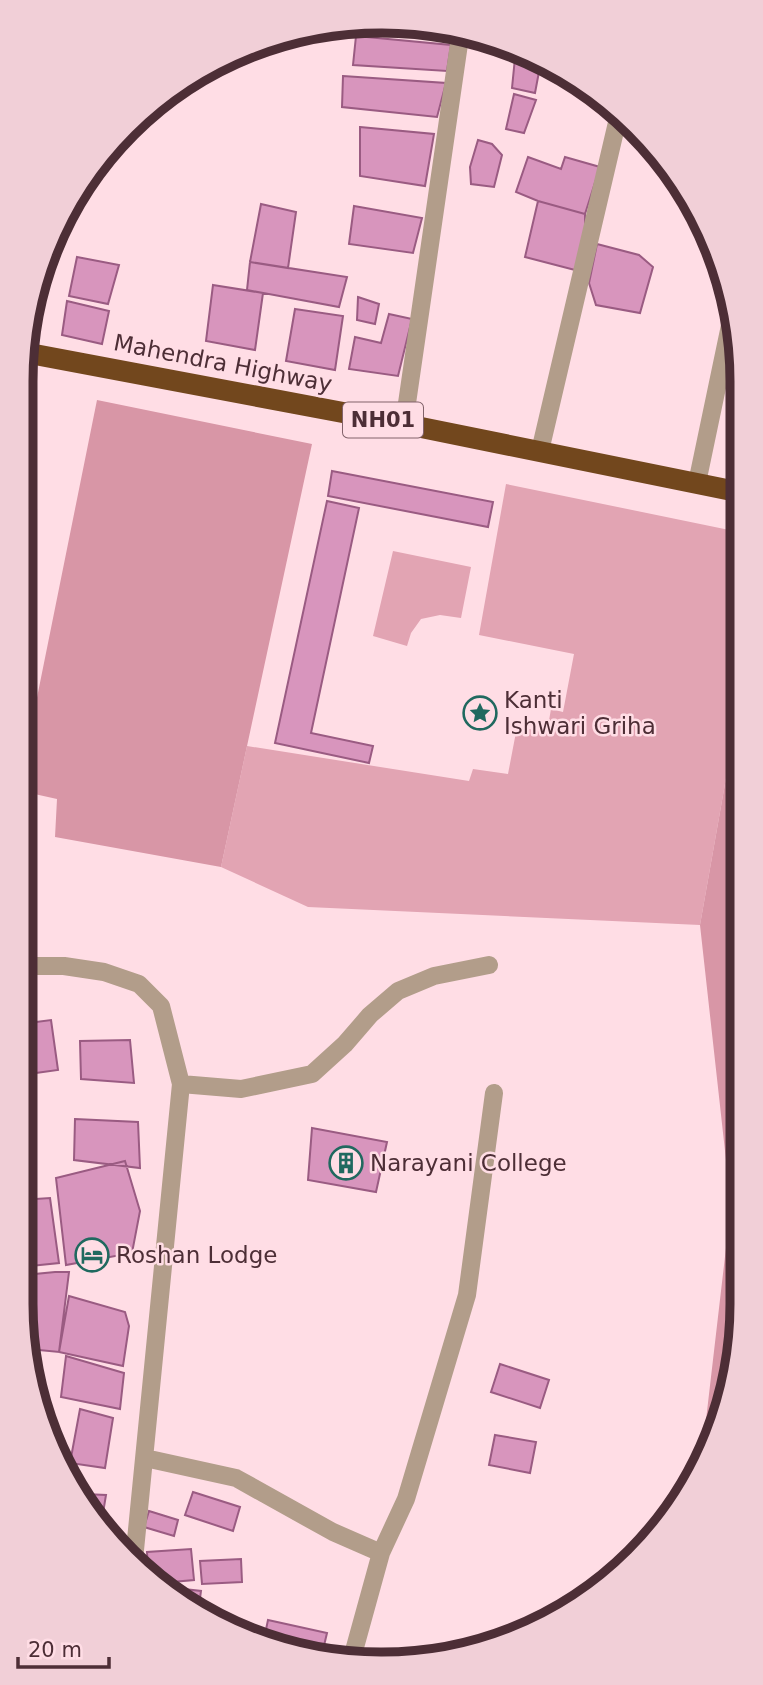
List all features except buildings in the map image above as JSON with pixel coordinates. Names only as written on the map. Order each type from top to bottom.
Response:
[{"type":"highway","name":"Mahendra Highway","points":[[34,354],[404,424],[730,490]]},
{"type":"street","points":[[404,424],[459,42]]},
{"type":"street","points":[[540,451],[616,125]]},
{"type":"street","points":[[697,483],[727,339]]},
{"type":"street","points":[[181,1084],[240,1089],[312,1074],[345,1044],[370,1014],[398,991],[434,976],[489,965]]},
{"type":"street","points":[[33,966],[64,966],[104,972],[139,985],[161,1006],[181,1084],[135,1550]]},
{"type":"street","points":[[354,1651],[381,1553],[405,1499],[467,1295],[494,1093]]},
{"type":"street","points":[[145,1458],[236,1478],[333,1532],[381,1553]]},
{"type":"shaded area","points":[[97,400],[312,444],[221,867],[55,837],[57,799],[33,794],[33,717]]},
{"type":"shaded area","points":[[506,484],[730,530],[730,756],[700,925],[308,907],[221,867],[247,746],[469,781],[473,769],[508,774],[517,727],[547,732],[551,709],[563,712],[574,654],[479,635]]},
{"type":"shaded area","points":[[393,551],[471,567],[461,618],[440,615],[421,619],[411,633],[407,646],[373,636]]},
{"type":"shaded area","points":[[730,756],[730,1196],[700,925]]},
{"type":"shaded area","points":[[730,1214],[727,1349],[718,1394],[705,1433]]},
{"type":"place","name":"Kanti Ishwari Griha","points":[[480,713]]},
{"type":"place","name":"Narayani College","points":[[346,1163]]},
{"type":"place","name":"Roshan Lodge","points":[[92,1255]]}]
